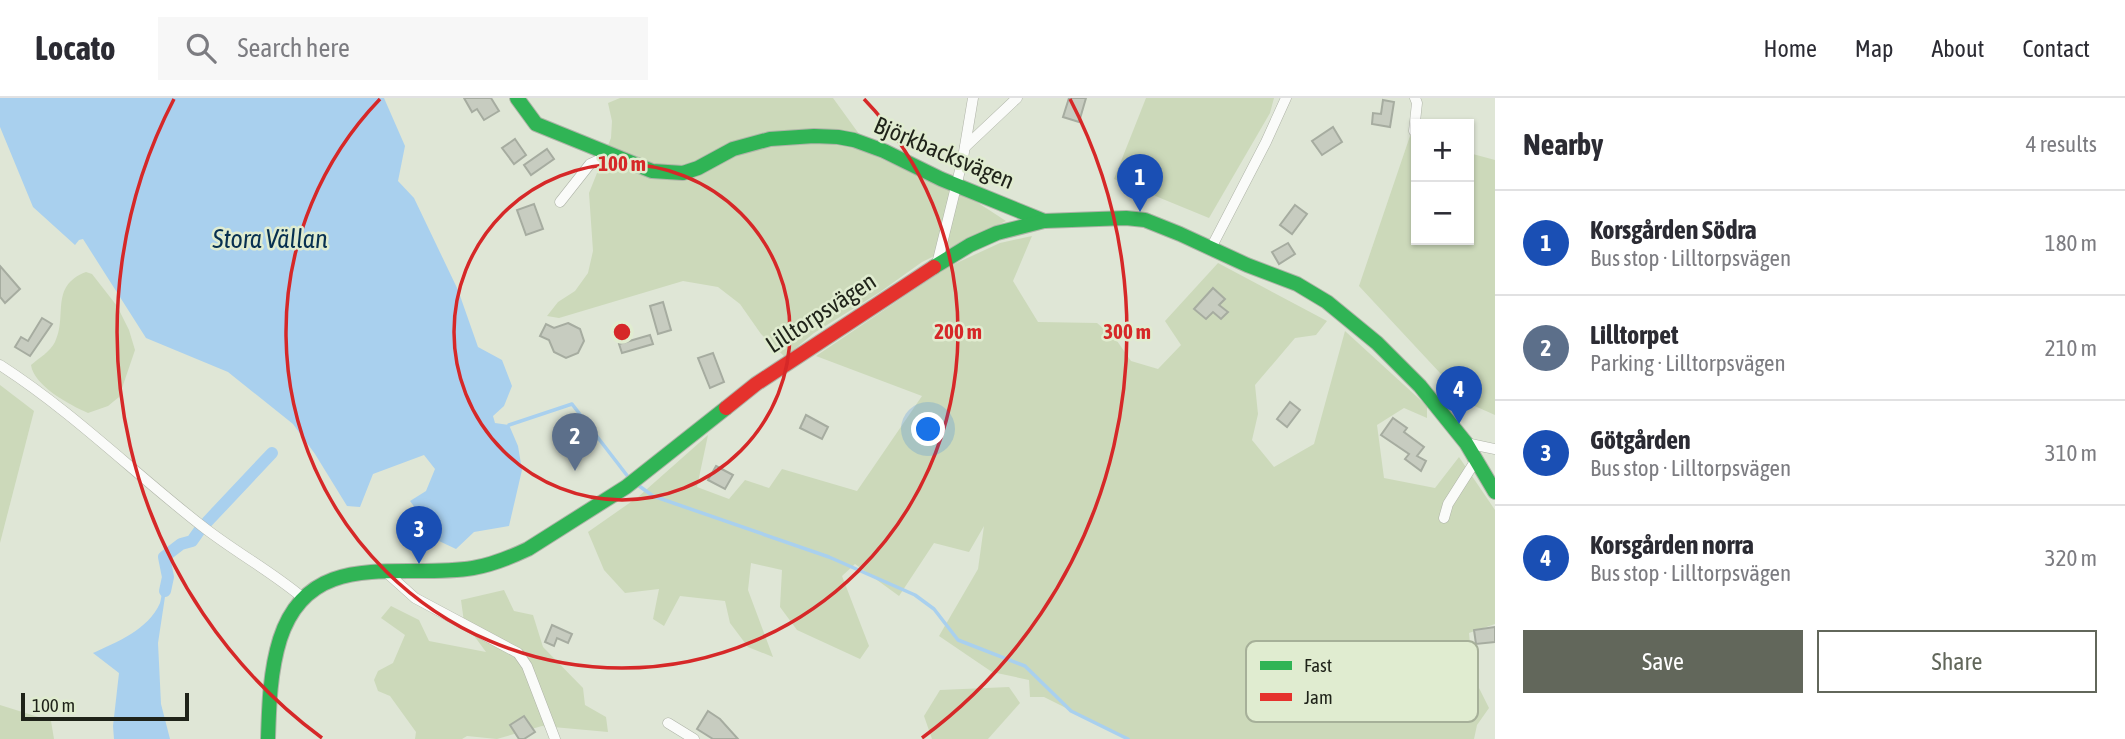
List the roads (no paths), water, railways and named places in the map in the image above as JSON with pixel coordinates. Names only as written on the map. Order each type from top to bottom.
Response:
[{"type":"street","name":"Björkbacksvägen","points":[[517,98],[536,123],[642,169],[680,173],[702,166],[748,143],[809,136],[837,136],[895,154],[956,185],[1044,221]]},
{"type":"street","points":[[937,264],[965,147],[973,98]]},
{"type":"street","points":[[965,147],[1017,98]]},
{"type":"street","points":[[1211,248],[1286,98]]},
{"type":"street","points":[[1415,98],[1415,119]]},
{"type":"street","points":[[560,202],[590,164],[610,155]]},
{"type":"street","name":"Lilltorpsvägen","points":[[268,739],[271,679],[284,625],[303,598],[318,585],[337,576],[473,568],[494,563],[528,549],[624,489],[756,384],[937,264],[985,237],[1044,221],[1126,218],[1145,220],[1297,284],[1327,302],[1402,367],[1465,443],[1495,492]]},
{"type":"street","points":[[0,365],[69,415],[203,527],[280,578],[303,598]]},
{"type":"street","points":[[1465,443],[1495,451]]},
{"type":"street","points":[[1444,518],[1448,504],[1478,464],[1495,451]]},
{"type":"street","points":[[386,572],[415,598],[518,653],[527,666],[555,739]]},
{"type":"street","points":[[668,723],[694,739]]},
{"type":"water","name":"Stora Vällan","points":[[0,98],[384,98],[405,146],[398,181],[414,198],[458,290],[478,347],[502,360],[512,386],[504,406],[493,416],[495,423],[509,425],[518,446],[522,470],[509,526],[474,532],[456,549],[439,541],[410,501],[426,491],[435,469],[424,455],[373,474],[360,507],[347,506],[293,424],[228,372],[146,338],[83,239],[75,245],[33,207],[0,127]]},
{"type":"water","points":[[168,577],[158,643],[161,704],[170,739],[114,739],[119,673],[93,653],[131,634],[148,621],[160,603],[162,581]]},
{"type":"waterway","points":[[509,425],[572,404],[629,478]]},
{"type":"waterway","points":[[207,522],[272,453]]},
{"type":"waterway","points":[[635,483],[653,496],[829,557],[915,595],[934,609],[958,640],[1025,666],[1071,711],[1128,739]]},
{"type":"waterway","points":[[165,591],[168,577],[164,557],[181,544],[192,541],[199,531]]},
{"type":"place","name":"Korsgården Södra","points":[[1140,212]]},
{"type":"place","name":"Korsgården norra","points":[[1459,424]]},
{"type":"place","name":"Lilltorpet","points":[[575,471]]},
{"type":"place","name":"Götgården","points":[[419,564]]}]
